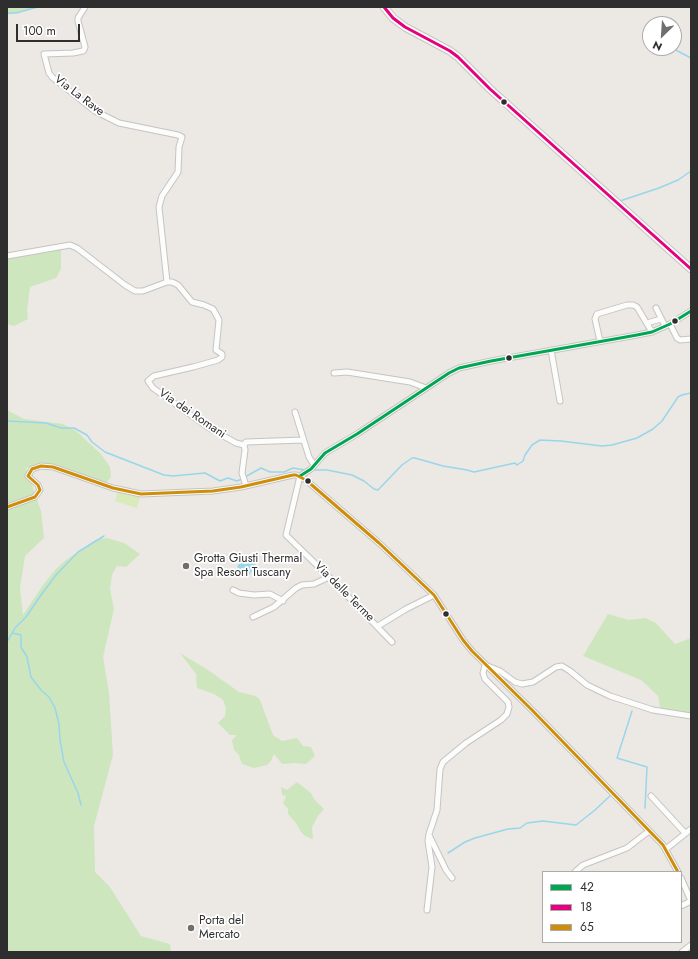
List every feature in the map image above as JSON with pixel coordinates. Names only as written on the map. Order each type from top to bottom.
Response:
[{"type":"street","name":"Via La Rave","points":[[85,7],[79,15],[78,21],[85,47],[84,50],[73,53],[44,54],[49,73],[95,111],[119,123],[178,135],[182,138],[179,147],[178,172],[162,196],[159,207],[167,282]]},
{"type":"street","points":[[384,7],[393,18],[405,27],[450,51],[458,57],[490,88],[691,269]]},
{"type":"street","points":[[7,256],[70,245],[77,248],[135,291],[142,292],[167,282]]},
{"type":"street","name":"Via dei Romani","points":[[167,282],[172,282],[178,285],[192,302],[213,309],[219,320],[216,350],[223,356],[218,360],[154,376],[149,379],[149,383],[209,428],[236,443],[244,445]]},
{"type":"street","points":[[600,341],[595,319],[596,315],[598,313],[627,305],[633,305],[639,310],[652,332]]},
{"type":"street","points":[[656,308],[662,319],[680,340],[691,338]]},
{"type":"street","points":[[300,476],[311,468],[325,453],[358,434],[449,373],[468,366],[652,332],[668,325],[691,311]]},
{"type":"street","points":[[647,323],[662,319]]},
{"type":"street","points":[[551,350],[560,401]]},
{"type":"street","points":[[334,373],[347,372],[410,382],[426,388]]},
{"type":"street","points":[[295,412],[311,468]]},
{"type":"street","points":[[246,486],[242,473],[245,450],[244,445],[246,442],[303,440]]},
{"type":"street","points":[[7,507],[35,497],[40,490],[38,485],[28,476],[32,469],[41,466],[53,467],[113,488],[141,494],[213,491],[237,488],[293,475],[300,476],[310,482],[324,496],[379,543],[434,596],[463,640],[485,665],[532,710],[666,849],[677,871]]},
{"type":"street","name":"Via delle Terme","points":[[300,476],[286,535],[378,626],[392,642]]},
{"type":"street","points":[[253,617],[283,601],[296,588],[302,585],[314,584],[329,577]]},
{"type":"street","points":[[233,590],[239,593],[254,595],[270,594],[283,601]]},
{"type":"street","points":[[378,626],[406,609],[434,596]]},
{"type":"street","points":[[485,665],[500,671],[515,682],[522,684],[533,682],[556,667],[562,666],[587,685],[610,696],[653,710],[691,716]]},
{"type":"street","points":[[427,910],[432,875],[428,841],[437,810],[440,769],[443,762],[478,734],[501,720],[508,712],[508,702],[485,679],[482,673],[485,665]]},
{"type":"street","points":[[651,796],[685,834]]},
{"type":"street","points":[[666,849],[691,829]]},
{"type":"street","points":[[576,871],[583,865],[626,848],[649,831]]},
{"type":"street","points":[[429,834],[446,870],[452,878]]},
{"type":"street","points":[[682,880],[691,901],[682,906]]},
{"type":"street","points":[[682,952],[691,945]]},
{"type":"green space","points":[[7,7],[38,7],[7,15]]},
{"type":"green space","points":[[61,249],[61,269],[56,278],[30,287],[27,310],[28,319],[14,326],[7,324],[7,258]]},
{"type":"green space","points":[[7,410],[24,419],[63,424],[76,431],[101,454],[110,467],[111,477],[106,483],[55,464],[41,464],[26,468],[41,511],[44,538],[25,556],[20,588],[23,615],[43,585],[56,569],[66,560],[95,540],[107,538],[124,543],[140,554],[126,567],[117,566],[112,575],[110,589],[114,609],[103,657],[109,693],[113,755],[94,826],[95,872],[110,887],[141,936],[170,944],[171,952],[7,952]]},
{"type":"green space","points":[[118,490],[140,497],[137,508],[115,501]]},
{"type":"green space","points":[[608,614],[629,620],[645,618],[656,623],[675,644],[691,638],[691,713],[683,713],[660,708],[658,696],[641,680],[583,656]]},
{"type":"green space","points":[[180,653],[208,670],[239,692],[256,696],[260,700],[273,735],[282,741],[297,738],[303,746],[311,747],[315,756],[306,764],[282,764],[274,754],[271,761],[267,765],[254,768],[242,764],[239,755],[234,750],[232,740],[237,735],[230,735],[218,723],[225,716],[226,708],[223,700],[214,694],[197,688],[196,674]]},
{"type":"green space","points":[[297,782],[311,793],[314,799],[324,809],[312,827],[313,839],[305,836],[301,832],[296,823],[288,814],[288,809],[283,803],[286,797],[282,794],[281,787],[287,790]]},
{"type":"water","points":[[244,556],[256,565],[249,575],[237,567]]},
{"type":"waterway","points":[[7,13],[16,13],[38,7]]},
{"type":"waterway","points":[[682,53],[691,58]]},
{"type":"waterway","points":[[620,201],[678,180],[691,171]]},
{"type":"waterway","points":[[313,470],[327,470],[352,475],[378,490],[402,465],[412,458],[474,472],[515,463],[517,465],[523,461],[532,445],[540,440],[602,446],[612,445],[637,438],[653,429],[662,421],[678,397],[691,393]]},
{"type":"waterway","points":[[7,421],[46,423],[61,428],[74,428],[87,435],[92,442],[105,452],[164,475],[173,476],[205,473],[220,481],[228,478],[237,481],[242,479]]},
{"type":"waterway","points":[[245,477],[261,468],[270,472],[284,472],[293,468],[305,470]]},
{"type":"waterway","points":[[7,642],[15,628],[26,617],[56,575],[78,552],[104,536]]},
{"type":"waterway","points":[[12,633],[21,635],[21,647],[27,657],[31,677],[41,690],[49,697],[55,708],[59,724],[64,762],[78,793],[81,805]]},
{"type":"waterway","points":[[632,711],[617,758],[647,767],[645,808]]},
{"type":"waterway","points":[[448,853],[465,842],[475,838],[508,829],[520,828],[527,823],[543,821],[576,825],[611,795]]},
{"type":"transit line","name":"18","points":[[384,7],[393,18],[405,27],[450,51],[458,57],[490,89],[691,269]]},
{"type":"transit line","name":"42","points":[[300,476],[311,469],[325,453],[459,368],[652,332],[670,324],[691,311]]},
{"type":"transit line","name":"65","points":[[7,507],[35,497],[40,490],[38,485],[28,476],[32,469],[41,466],[53,467],[113,488],[141,494],[213,491],[241,487],[293,475],[306,480],[379,543],[434,595],[463,640],[472,651],[532,710],[663,845],[677,871]]},
{"type":"place","name":"Grotta Giusti Thermal Spa Resort Tuscany","points":[[186,566]]},
{"type":"place","name":"Porta del Mercato","points":[[191,928]]}]
